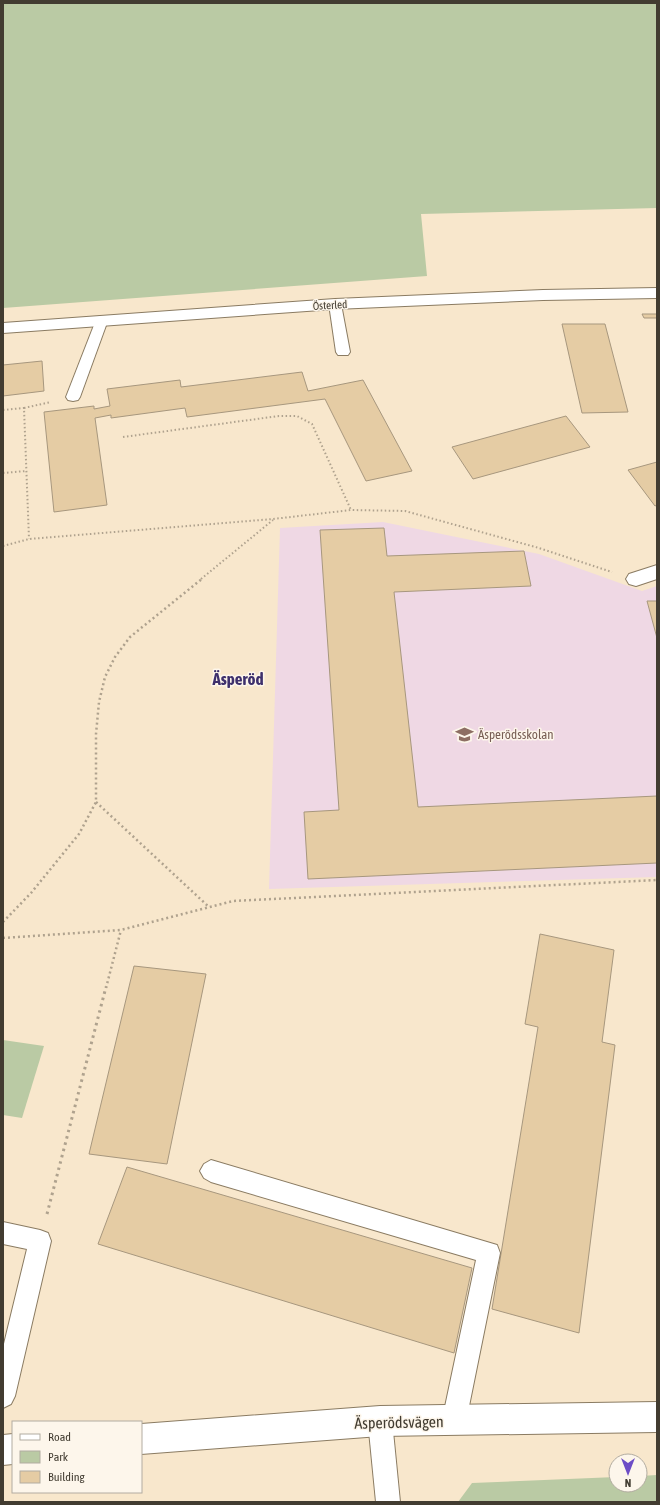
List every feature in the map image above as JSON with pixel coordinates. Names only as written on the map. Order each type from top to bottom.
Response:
[{"type":"street","name":"Österled","points":[[3,328],[335,304],[543,295],[657,294]]},
{"type":"street","points":[[636,579],[657,572]]},
{"type":"street","name":"Äsperödsvägen","points":[[142,1439],[380,1421],[657,1417]]},
{"type":"lane","points":[[335,304],[343,352]]},
{"type":"lane","points":[[73,397],[102,320]]},
{"type":"lane","points":[[212,1171],[489,1253],[454,1421]]},
{"type":"lane","points":[[3,1233],[40,1241],[3,1396]]},
{"type":"lane","points":[[380,1421],[388,1502]]},
{"type":"path","points":[[3,410],[24,408],[73,397]]},
{"type":"path","points":[[24,408],[30,539]]},
{"type":"path","points":[[123,437],[279,416],[298,416],[312,424],[351,510]]},
{"type":"path","points":[[3,473],[26,471]]},
{"type":"path","points":[[3,546],[30,539],[273,520],[351,510],[405,511],[539,548],[636,579]]},
{"type":"path","points":[[3,922],[31,893],[79,834],[96,802],[96,734],[99,702],[104,677],[115,657],[130,637],[273,520]]},
{"type":"path","points":[[96,802],[209,907]]},
{"type":"path","points":[[3,938],[121,930],[234,901],[657,880]]},
{"type":"path","points":[[40,1241],[121,930]]},
{"type":"shaded area","name":"Äsperödsskolan","points":[[383,522],[539,554],[642,591],[657,586],[657,877],[269,889],[280,528]]},
{"type":"green space","points":[[3,3],[657,3],[657,208],[421,214],[427,276],[3,308]]},
{"type":"green space","points":[[3,1040],[44,1046],[22,1118],[3,1115]]},
{"type":"green space","points":[[657,1475],[657,1502],[458,1502],[472,1483],[608,1477],[608,1493],[648,1493],[648,1476]]},
{"type":"building","points":[[642,314],[657,314],[657,318],[644,318]]},
{"type":"building","points":[[562,324],[605,324],[628,412],[582,413]]},
{"type":"building","points":[[42,361],[44,391],[3,396],[3,365]]},
{"type":"building","points":[[302,372],[308,391],[363,380],[412,471],[366,481],[325,399],[187,417],[185,408],[111,418],[111,415],[95,418],[107,505],[54,512],[44,412],[94,406],[94,409],[110,406],[107,389],[180,380],[181,387]]},
{"type":"building","points":[[566,416],[590,447],[473,479],[452,447]]},
{"type":"building","points":[[657,462],[657,505],[655,506],[628,470]]},
{"type":"building","points":[[384,528],[387,556],[524,551],[531,586],[394,592],[418,807],[657,796],[657,863],[308,879],[304,812],[339,810],[320,530]]},
{"type":"building","points":[[647,601],[657,601],[657,638]]},
{"type":"building","points":[[540,934],[614,950],[602,1042],[615,1045],[579,1333],[492,1309],[538,1027],[525,1024]]},
{"type":"building","points":[[134,966],[206,974],[167,1164],[89,1154]]},
{"type":"building","points":[[127,1167],[472,1268],[454,1353],[98,1244]]},
{"type":"place","name":"Äsperödsskolan","points":[[465,734]]},
{"type":"district","name":"Äsperöd","points":[[238,679]]}]
